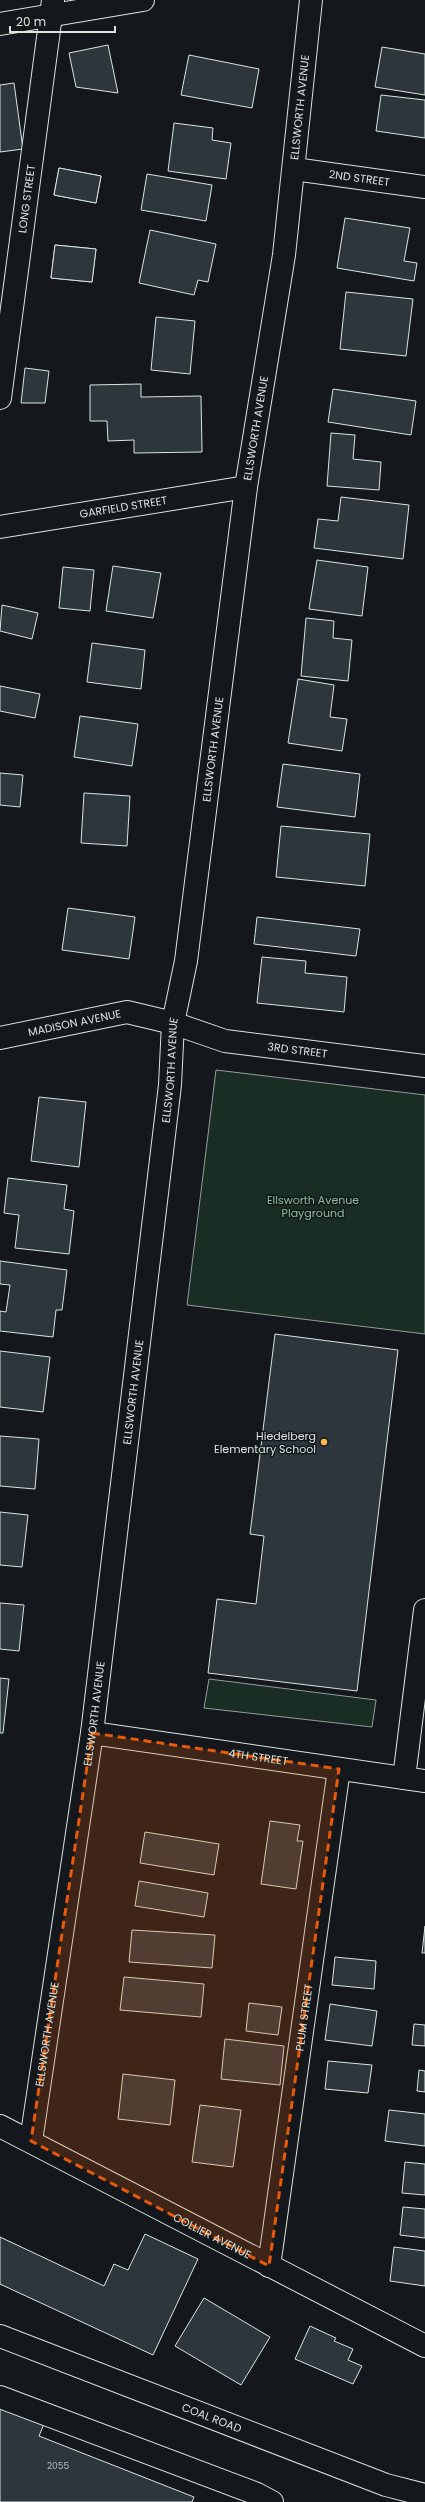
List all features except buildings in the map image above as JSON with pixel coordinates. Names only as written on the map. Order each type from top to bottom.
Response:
[{"type":"street","points":[[0,24],[52,7],[143,0]]},
{"type":"street","name":"ELLSWORTH AVENUE","points":[[31,2141],[92,1732],[170,1085],[173,1023],[186,961],[246,487],[284,255],[311,0]]},
{"type":"street","name":"LONG STREET","points":[[0,398],[8,275],[52,7]]},
{"type":"street","name":"2ND STREET","points":[[294,169],[425,187]]},
{"type":"street","name":"GARFIELD STREET","points":[[0,527],[246,487]]},
{"type":"street","name":"MADISON AVENUE","points":[[0,1038],[127,1012],[173,1023]]},
{"type":"street","name":"3RD STREET","points":[[173,1023],[224,1041],[425,1066]]},
{"type":"street","points":[[404,1778],[425,1610]]},
{"type":"street","name":"4TH STREET","points":[[92,1732],[425,1781]]},
{"type":"street","name":"PLUM STREET","points":[[269,2266],[339,1769]]},
{"type":"street","name":"COLLIER AVENUE","points":[[0,2126],[425,2346]]},
{"type":"street","name":"COAL ROAD","points":[[0,2336],[386,2485],[425,2495]]},
{"type":"street","points":[[0,2397],[261,2499]]},
{"type":"highlighted area","points":[[92,1733],[339,1769],[269,2266],[31,2141]]},
{"type":"green space","name":"Ellsworth Avenue Playground","points":[[216,1070],[425,1095],[425,1334],[187,1305]]},
{"type":"green space","points":[[209,1679],[376,1700],[372,1727],[204,1708]]},
{"type":"place","name":"Hiedelberg Elementary School","points":[[324,1442]]}]
